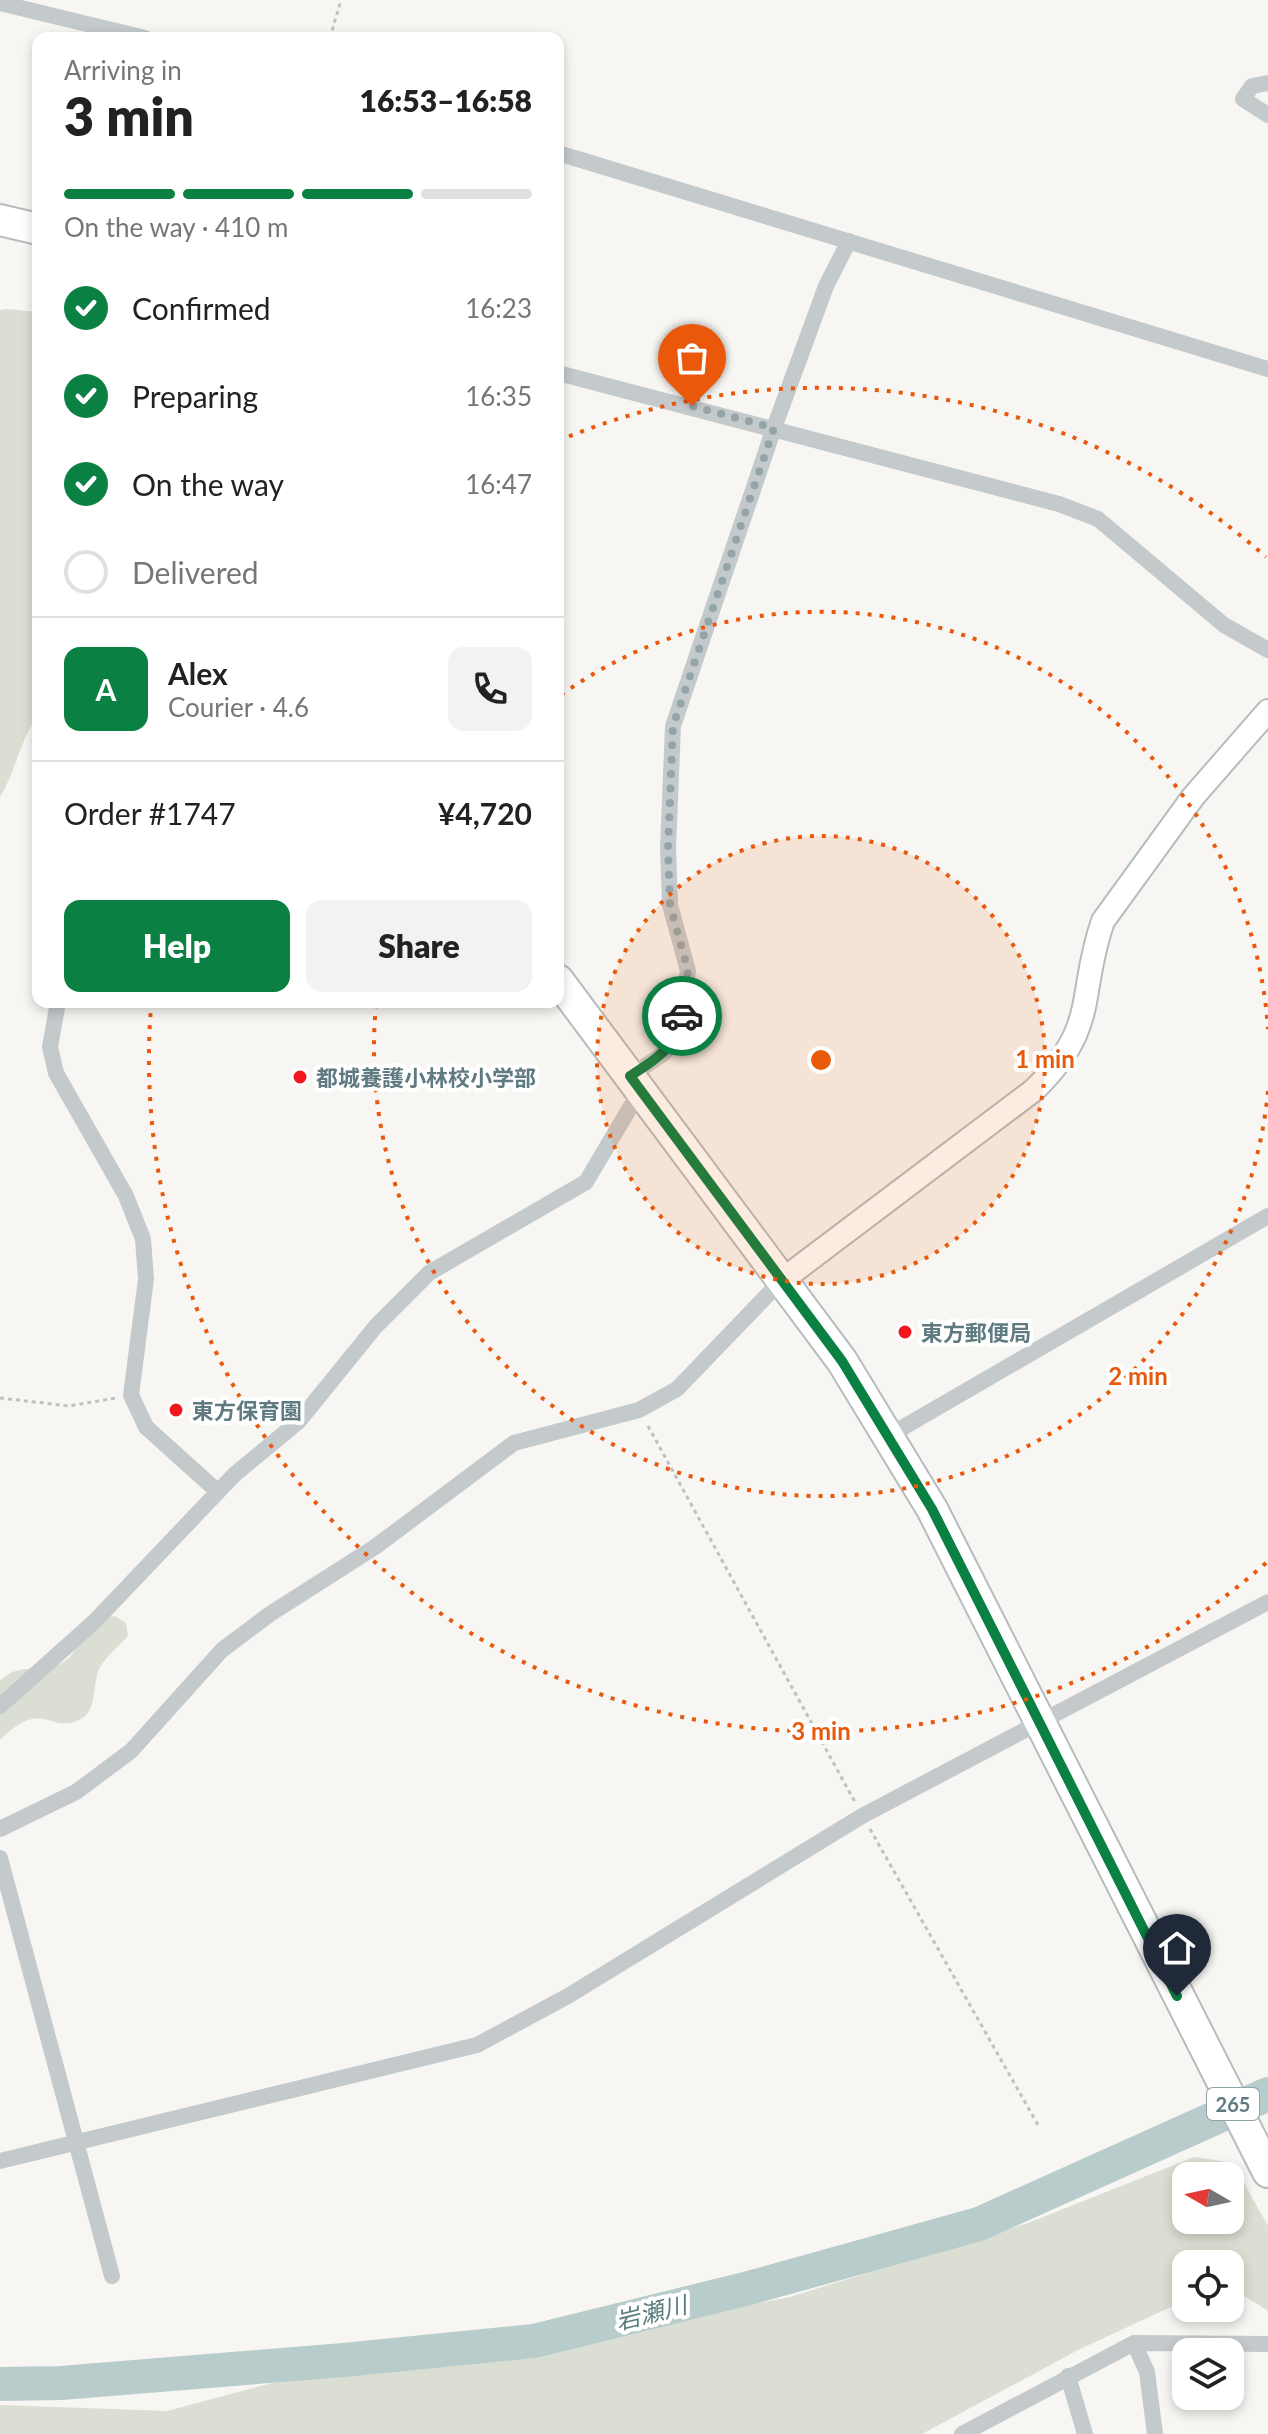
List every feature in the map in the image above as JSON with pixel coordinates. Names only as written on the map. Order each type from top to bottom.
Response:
[{"type":"highway","points":[[0,220],[32,228]]},
{"type":"highway","name":"265","points":[[564,988],[842,1361],[890,1435],[932,1509],[1264,2165]]},
{"type":"street","points":[[0,3],[120,32]]},
{"type":"street","points":[[1268,83],[1252,86],[1243,99],[1268,115]]},
{"type":"street","points":[[564,155],[1268,369]]},
{"type":"street","points":[[0,1706],[95,1621],[217,1491],[299,1421],[376,1326],[429,1273],[586,1182],[631,1106],[638,1086],[677,1037],[688,971],[670,905],[668,848],[673,726],[774,428],[826,286],[849,241]]},
{"type":"street","points":[[564,375],[1059,504],[1098,519],[1224,625],[1268,650]]},
{"type":"street","points":[[0,1829],[76,1792],[131,1751],[222,1650],[270,1614],[375,1547],[514,1443],[639,1410],[677,1389],[781,1281],[1034,1090],[1056,1069],[1075,1040],[1087,1009],[1095,942],[1103,921],[1193,797],[1268,711]]},
{"type":"street","points":[[57,1008],[50,1047],[56,1073],[126,1196],[143,1239],[146,1279],[131,1395],[146,1427],[217,1491]]},
{"type":"street","points":[[890,1435],[1268,1216]]},
{"type":"street","points":[[0,2161],[477,2045],[568,1996],[862,1816],[1268,1602]]},
{"type":"street","points":[[0,1858],[112,2276]]},
{"type":"street","points":[[1134,2343],[1147,2372],[1155,2434]]},
{"type":"street","points":[[962,2434],[1134,2343],[1268,2344]]},
{"type":"street","points":[[1068,2376],[1085,2434]]},
{"type":"path","points":[[332,32],[341,0]]},
{"type":"path","points":[[0,1398],[69,1406],[131,1395]]},
{"type":"path","points":[[639,1410],[862,1816],[1038,2125]]},
{"type":"shaded area","points":[[0,310],[32,311],[32,726],[0,797]]},
{"type":"shaded area","points":[[115,1616],[126,1623],[128,1636],[99,1669],[92,1704],[85,1716],[69,1723],[36,1718],[14,1727],[0,1740],[0,1681],[21,1670],[60,1664],[74,1652],[94,1623]]},
{"type":"shaded area","points":[[1194,2157],[1226,2162],[1181,2162]]},
{"type":"shaded area","points":[[1172,2166],[1172,2234],[1244,2234],[1244,2183],[1268,2226],[1268,2311],[1244,2296],[1244,2250],[1172,2250],[1172,2306],[1080,2349],[922,2434],[0,2434],[0,2405],[167,2411],[291,2378],[459,2362],[790,2297],[1028,2223]]},
{"type":"waterway","name":"岩瀬川","points":[[0,2384],[61,2383],[534,2341],[749,2288],[979,2224],[1268,2094]]},
{"type":"way so far","points":[[682,1016],[688,971],[670,905],[668,848],[673,726],[774,428],[692,406]]},
{"type":"place","name":"都城養護小林校小学部","points":[[300,1077]]},
{"type":"place","name":"東方郵便局","points":[[905,1332]]},
{"type":"place","name":"東方保育園","points":[[176,1410]]},
{"type":"route","points":[[682,1016],[677,1037],[663,1054],[630,1076],[842,1361],[890,1435],[932,1509],[1177,1996]]}]
